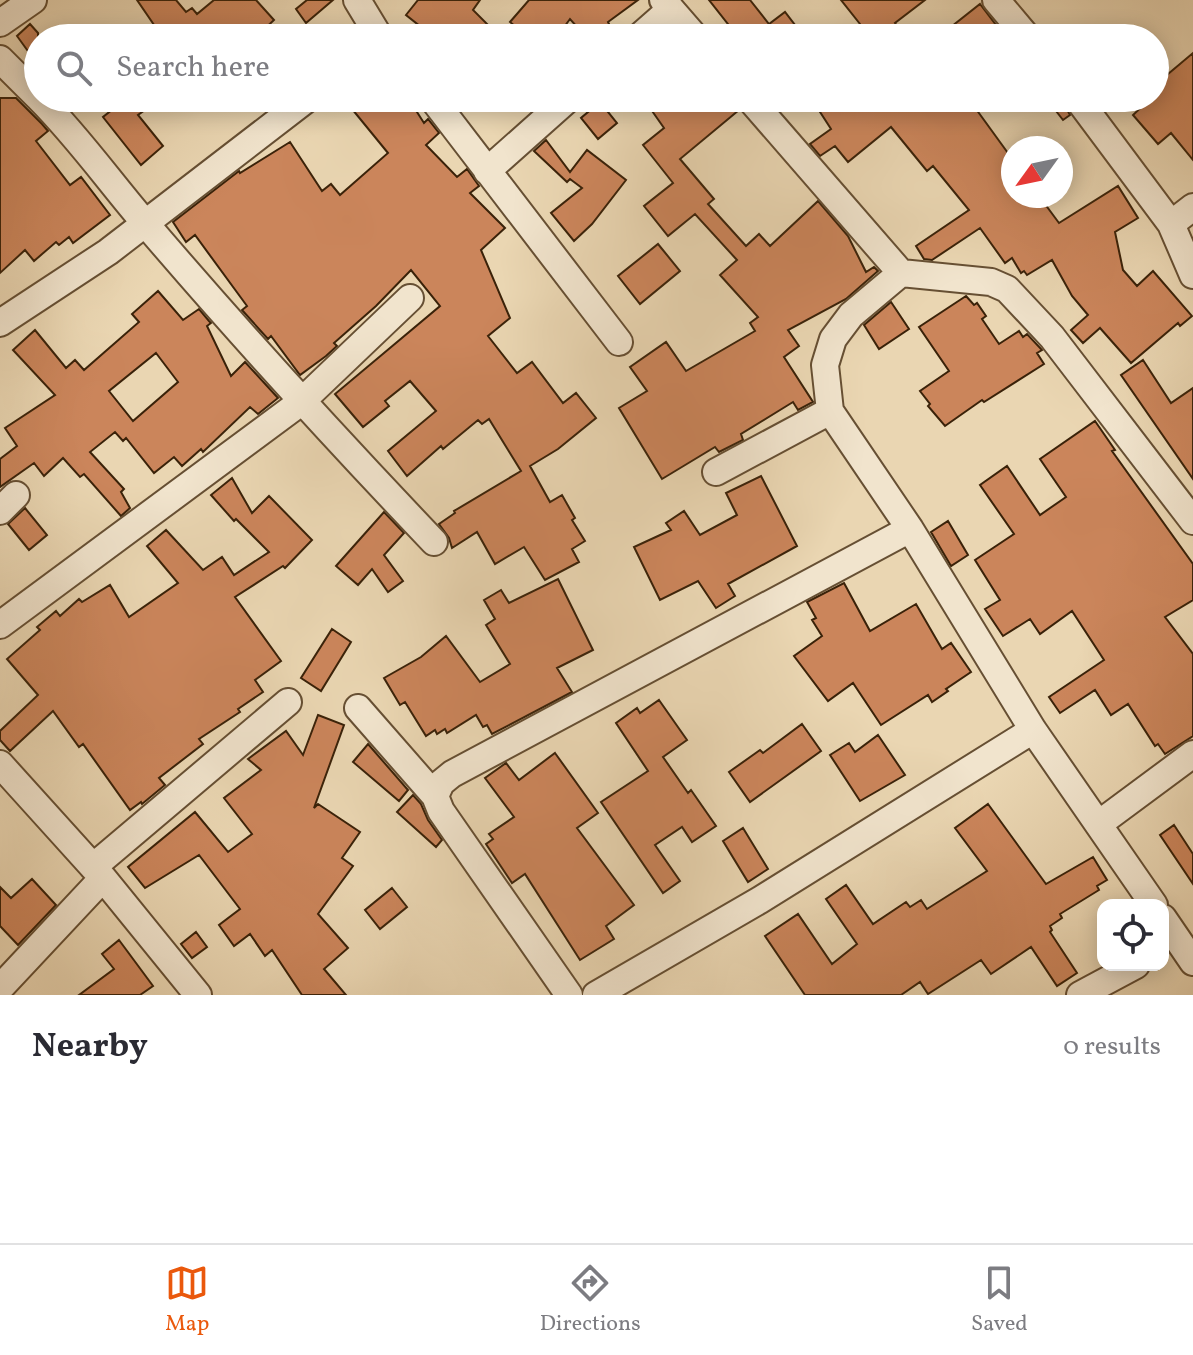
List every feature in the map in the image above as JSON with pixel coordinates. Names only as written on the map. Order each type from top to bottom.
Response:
[{"type":"street","points":[[0,23],[33,0]]},
{"type":"street","points":[[357,0],[372,24]]},
{"type":"street","points":[[996,0],[1016,24]]},
{"type":"street","points":[[650,24],[667,4],[684,24]]},
{"type":"street","points":[[0,59],[24,84]]},
{"type":"street","points":[[52,112],[301,402],[434,542]]},
{"type":"street","points":[[0,323],[78,273],[289,112]]},
{"type":"street","points":[[443,112],[619,342]]},
{"type":"street","points":[[487,171],[553,112]]},
{"type":"street","points":[[761,112],[901,273],[991,282],[1007,289],[1052,337],[1193,521]]},
{"type":"street","points":[[1087,112],[1171,224],[1193,275]]},
{"type":"street","points":[[1171,224],[1193,207]]},
{"type":"street","points":[[901,273],[851,315],[833,339],[825,365],[830,411],[910,529],[1033,730],[1150,899]]},
{"type":"street","points":[[0,625],[301,402],[410,298]]},
{"type":"street","points":[[716,472],[830,411]]},
{"type":"street","points":[[435,796],[441,783],[452,774],[910,529]]},
{"type":"street","points":[[0,988],[98,872],[288,702]]},
{"type":"street","points":[[358,708],[435,796],[441,811],[569,995]]},
{"type":"street","points":[[596,995],[748,907],[1033,730]]},
{"type":"street","points":[[1100,823],[1193,754]]},
{"type":"street","points":[[0,764],[98,872],[198,995]]},
{"type":"street","points":[[1169,931],[1178,951]]},
{"type":"street","points":[[1080,995],[1125,971]]},
{"type":"building","points":[[137,0],[176,0],[186,12],[192,8],[197,14],[214,0],[256,0],[274,20],[270,24],[153,24]]},
{"type":"building","points":[[307,0],[333,0],[306,23],[296,9]]},
{"type":"building","points":[[418,0],[480,0],[473,10],[487,24],[417,24],[406,15]]},
{"type":"building","points":[[529,0],[638,0],[609,24],[574,24],[570,19],[566,24],[510,22]]},
{"type":"building","points":[[709,0],[750,0],[769,24],[728,24]]},
{"type":"building","points":[[841,0],[925,0],[896,24],[860,24]]},
{"type":"building","points":[[980,4],[995,24],[955,24]]},
{"type":"building","points":[[785,12],[794,24],[769,24]]},
{"type":"building","points":[[24,30],[24,46],[17,36]]},
{"type":"building","points":[[1193,53],[1193,160],[1171,133],[1158,144],[1133,115],[1136,112],[1169,112],[1169,73]]},
{"type":"building","points":[[0,98],[16,98],[24,106],[24,112],[30,112],[48,131],[36,141],[70,185],[81,177],[110,215],[73,243],[69,237],[59,245],[56,242],[34,261],[25,250],[0,273]]},
{"type":"building","points":[[109,112],[142,112],[138,115],[163,146],[141,165],[103,117]]},
{"type":"building","points":[[354,112],[417,112],[424,123],[428,119],[439,133],[426,145],[457,177],[467,169],[479,186],[470,193],[505,228],[481,250],[510,318],[488,336],[517,373],[532,362],[563,403],[576,393],[596,418],[558,449],[530,466],[550,502],[562,495],[585,541],[572,549],[579,562],[545,580],[524,547],[495,564],[477,532],[452,548],[439,524],[454,511],[521,471],[489,419],[482,424],[478,420],[443,449],[441,446],[407,476],[388,451],[436,411],[410,381],[385,401],[389,406],[363,427],[335,394],[440,306],[411,270],[334,343],[337,346],[300,375],[271,336],[268,339],[242,310],[247,306],[195,235],[186,242],[173,222],[239,171],[290,142],[322,191],[331,184],[340,195],[388,153]]},
{"type":"building","points":[[588,112],[608,112],[617,123],[598,139],[581,118]]},
{"type":"building","points":[[653,112],[737,112],[680,159],[714,199],[708,204],[746,246],[759,234],[770,246],[818,201],[848,236],[866,272],[874,267],[878,271],[846,299],[788,330],[799,346],[784,357],[813,402],[798,410],[793,402],[741,434],[743,440],[719,452],[715,447],[662,479],[619,408],[647,391],[630,367],[666,342],[686,371],[755,331],[750,323],[758,317],[720,275],[737,260],[695,214],[668,236],[644,206],[673,183],[643,145],[664,128]]},
{"type":"building","points":[[820,112],[978,112],[1001,143],[1001,208],[1048,208],[1059,223],[1118,186],[1138,218],[1115,232],[1123,270],[1137,286],[1153,271],[1192,316],[1180,326],[1178,323],[1131,363],[1100,328],[1083,343],[1071,330],[1088,315],[1072,296],[1052,260],[1027,275],[1024,271],[1021,273],[1012,258],[1005,263],[980,228],[932,260],[924,259],[916,246],[969,210],[933,166],[927,171],[891,127],[848,162],[835,146],[820,156],[810,144],[831,129]]},
{"type":"building","points":[[1057,112],[1068,112],[1070,115],[1063,120]]},
{"type":"building","points":[[546,140],[570,172],[587,150],[626,180],[592,224],[574,241],[551,213],[582,188],[570,179],[567,182],[534,151]]},
{"type":"building","points":[[658,244],[680,271],[640,304],[618,276]]},
{"type":"building","points":[[158,291],[183,320],[199,309],[211,323],[207,326],[231,376],[245,362],[278,398],[258,414],[250,407],[203,452],[201,449],[182,466],[174,457],[154,473],[126,438],[123,441],[115,432],[90,452],[124,489],[121,492],[130,508],[121,516],[84,474],[80,477],[63,458],[44,476],[34,463],[0,487],[0,459],[17,446],[5,428],[55,395],[13,350],[35,330],[66,368],[75,360],[84,370],[139,322],[132,314]],"holes":[[[156,353],[178,382],[133,421],[109,391]]]},
{"type":"building","points":[[966,296],[974,305],[977,303],[986,316],[982,319],[999,344],[1019,331],[1023,337],[1027,334],[1042,350],[1037,353],[1044,364],[945,426],[920,391],[949,371],[919,327]]},
{"type":"building","points":[[891,302],[909,329],[879,349],[864,325]]},
{"type":"building","points":[[1143,360],[1171,403],[1193,388],[1193,479],[1121,375]]},
{"type":"building","points":[[1095,421],[1115,450],[1112,451],[1193,564],[1193,600],[1165,617],[1193,654],[1193,736],[1165,754],[1158,744],[1155,746],[1128,704],[1111,715],[1095,690],[1060,713],[1049,697],[1104,660],[1072,611],[1040,634],[1030,619],[1003,636],[985,609],[1000,600],[975,560],[1014,534],[980,485],[1007,466],[1040,515],[1066,497],[1040,459]]},
{"type":"building","points":[[761,476],[797,546],[728,584],[735,596],[716,608],[698,581],[660,600],[634,547],[671,530],[666,523],[684,511],[700,535],[737,515],[726,493]]},
{"type":"building","points":[[232,478],[252,513],[269,496],[312,540],[285,568],[283,566],[235,597],[281,661],[255,680],[263,692],[238,709],[240,712],[199,739],[203,744],[159,778],[165,785],[130,810],[83,744],[79,747],[53,711],[10,751],[0,740],[0,731],[38,695],[7,659],[56,611],[60,616],[79,599],[82,602],[110,585],[129,617],[178,583],[147,546],[166,530],[203,570],[222,557],[234,575],[269,552],[236,519],[234,521],[211,495]]},
{"type":"building","points":[[25,508],[47,535],[29,550],[8,524]]},
{"type":"building","points":[[384,512],[404,533],[384,555],[403,581],[388,592],[372,569],[358,585],[336,566]]},
{"type":"building","points":[[948,521],[968,555],[951,566],[931,532]]},
{"type":"building","points":[[558,579],[593,650],[557,668],[572,692],[492,734],[476,715],[447,733],[445,729],[437,734],[435,730],[426,736],[405,702],[400,705],[384,678],[421,657],[446,636],[480,682],[510,664],[486,625],[495,619],[484,600],[501,590],[509,603]]},
{"type":"building","points":[[844,583],[870,631],[916,604],[942,649],[951,643],[971,672],[932,702],[928,695],[881,725],[853,683],[828,701],[794,656],[822,636],[812,620],[816,618],[807,602]]},
{"type":"building","points":[[332,629],[351,642],[321,691],[301,678]]},
{"type":"building","points":[[659,700],[687,740],[663,757],[716,826],[692,842],[682,827],[655,845],[680,881],[663,893],[601,802],[648,771],[616,723],[637,708],[640,713]]},
{"type":"building","points":[[318,715],[344,725],[314,808],[318,804],[360,832],[342,858],[353,866],[318,914],[348,948],[324,969],[346,995],[302,995],[272,950],[265,956],[250,934],[234,946],[219,925],[240,909],[199,855],[145,888],[128,867],[195,812],[228,852],[252,834],[224,798],[261,770],[248,759],[286,731],[303,755]]},
{"type":"building","points":[[802,724],[821,751],[750,802],[729,772],[760,750],[763,753]]},
{"type":"building","points":[[878,735],[905,775],[860,801],[830,755],[849,743],[855,752]]},
{"type":"building","points":[[368,744],[408,790],[399,801],[353,762]]},
{"type":"building","points":[[555,753],[598,813],[577,828],[634,905],[606,926],[614,939],[580,960],[525,874],[512,883],[486,844],[493,839],[489,834],[514,817],[485,778],[506,763],[519,780]]},
{"type":"building","points":[[413,795],[442,840],[436,847],[397,812]]},
{"type":"building","points":[[988,804],[1046,884],[1093,857],[1107,880],[1097,886],[1099,890],[1060,914],[1062,918],[1050,926],[1050,932],[1077,973],[1057,986],[1031,947],[991,974],[981,960],[928,994],[920,982],[901,995],[805,995],[765,936],[798,914],[832,964],[857,944],[826,899],[846,885],[873,924],[906,902],[910,907],[921,900],[927,909],[987,871],[955,828]]},
{"type":"building","points":[[1174,825],[1193,854],[1193,884],[1160,835]]},
{"type":"building","points":[[743,828],[768,869],[748,882],[723,841]]},
{"type":"building","points":[[32,879],[56,905],[18,945],[0,926],[0,887],[11,898]]},
{"type":"building","points":[[392,888],[407,907],[380,929],[365,910]]},
{"type":"building","points":[[196,932],[207,947],[192,958],[181,944]]},
{"type":"building","points":[[119,940],[153,986],[140,995],[79,995],[114,969],[102,954]]}]
